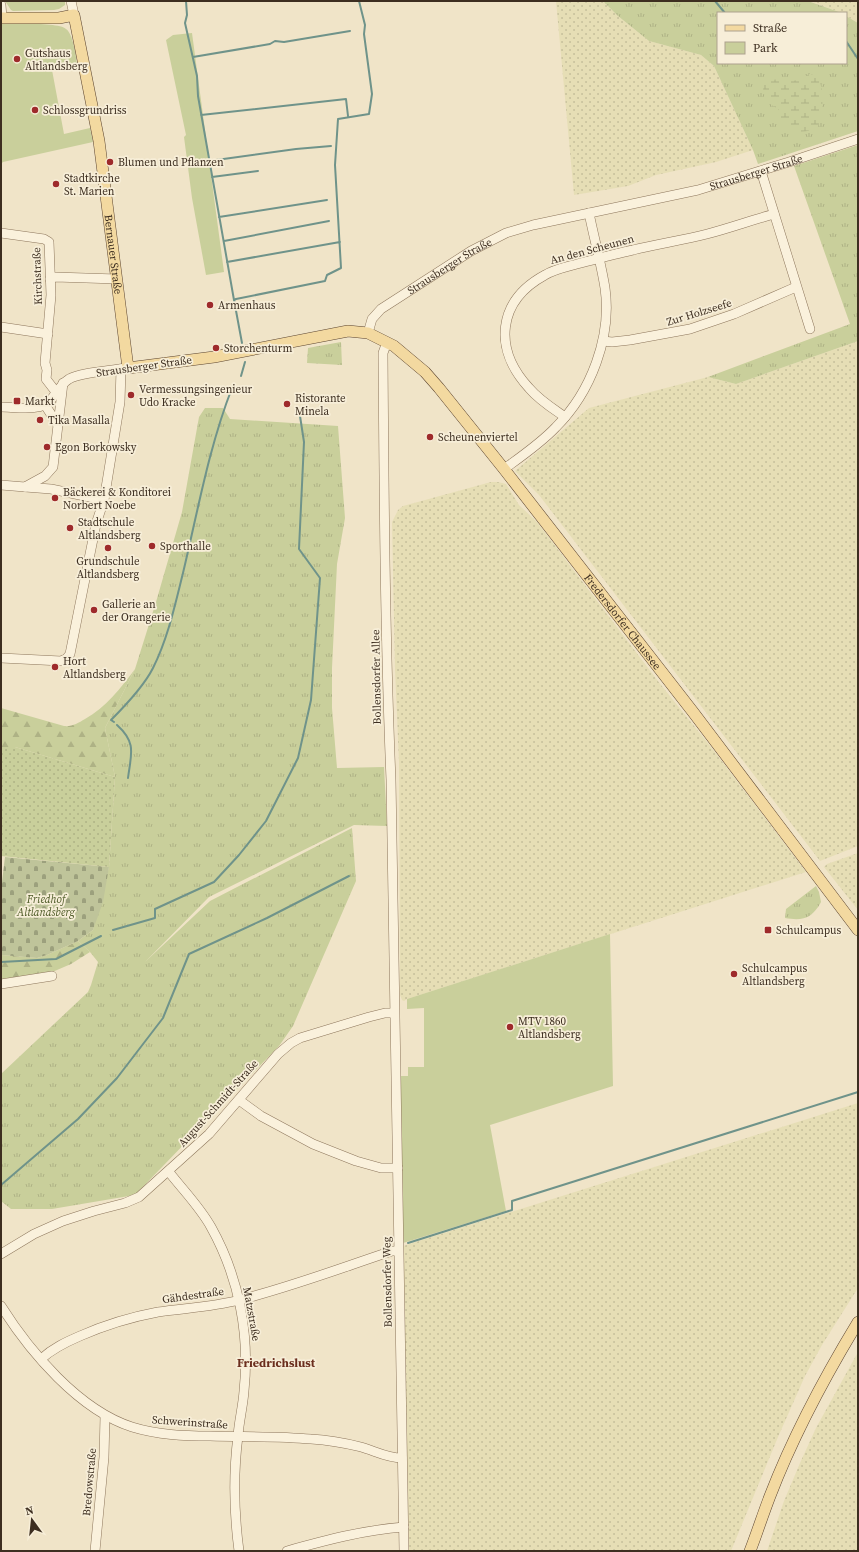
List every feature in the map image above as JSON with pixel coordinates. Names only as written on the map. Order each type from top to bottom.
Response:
[{"type":"main road","points":[[1,18],[59,18],[74,15]]},
{"type":"main road","name":"Bernauer Straße","points":[[74,15],[99,141],[116,279],[124,369]]},
{"type":"main road","name":"Strausberger Straße","points":[[124,369],[214,357],[339,332],[358,331],[368,333]]},
{"type":"main road","name":"Fredersdorfer Chaussee","points":[[368,333],[387,342],[409,357],[425,372],[504,469],[756,795],[858,930]]},
{"type":"main road","points":[[750,1551],[770,1496],[790,1449],[830,1368],[858,1322]]},
{"type":"street","points":[[71,1],[74,15]]},
{"type":"street","points":[[1,6],[1,18]]},
{"type":"street","name":"Strausberger Straße","points":[[368,333],[372,319],[381,309],[471,250],[493,238],[519,228],[698,190],[858,139]]},
{"type":"street","points":[[761,171],[810,329]]},
{"type":"street","points":[[504,469],[548,435],[565,417],[591,375],[603,341],[606,295],[588,213]]},
{"type":"street","name":"An den Scheunen","points":[[565,417],[537,396],[524,382],[517,372],[508,352],[506,320],[510,308],[521,292],[539,278],[557,270],[599,258],[709,233],[774,214]]},
{"type":"street","name":"Kirchstraße","points":[[1,233],[44,239],[49,242],[51,296],[45,363],[47,370],[46,379],[56,392]]},
{"type":"street","points":[[50,279],[55,277],[116,279]]},
{"type":"street","name":"Zur Holzseefe","points":[[603,341],[612,342],[630,340],[690,329],[734,314],[796,287]]},
{"type":"street","points":[[1,327],[48,334]]},
{"type":"street","name":"Bollensdorfer Allee","points":[[387,342],[383,353],[384,499],[391,780],[394,1013]]},
{"type":"street","points":[[1,658],[55,661],[66,659],[70,654],[96,524],[104,500],[124,369]]},
{"type":"street","name":"Strausberger Straße","points":[[45,405],[70,378],[79,375],[124,369]]},
{"type":"street","points":[[51,489],[63,384]]},
{"type":"street","points":[[1,407],[38,407],[45,405],[58,425]]},
{"type":"street","points":[[25,486],[45,476],[53,467]]},
{"type":"street","points":[[1,485],[51,489],[104,500]]},
{"type":"street","points":[[1,984],[52,976]]},
{"type":"street","name":"August-Schmidt-Straße","points":[[1,1254],[34,1234],[63,1221],[134,1200],[169,1172],[204,1139],[278,1054],[291,1043],[369,1017],[385,1013],[394,1013]]},
{"type":"street","name":"Bollensdorfer Weg","points":[[394,1013],[404,1551]]},
{"type":"street","points":[[239,1100],[261,1116],[313,1144],[356,1161],[381,1168],[398,1168]]},
{"type":"street","name":"Matzstraße","points":[[169,1172],[211,1227],[227,1260],[239,1300],[244,1328],[246,1358],[244,1392],[238,1437],[234,1505],[239,1551]]},
{"type":"street","name":"Gähdestraße","points":[[42,1359],[50,1351],[67,1342],[118,1322],[158,1312],[239,1300],[398,1251]]},
{"type":"street","name":"Schwerinstraße","points":[[1,1306],[27,1342],[69,1388],[105,1416],[133,1427],[176,1435],[316,1439],[345,1443],[392,1458],[402,1458]]},
{"type":"street","name":"Bredowstraße","points":[[95,1551],[104,1457],[105,1416]]},
{"type":"street","points":[[287,1551],[356,1533],[378,1529],[404,1528]]},
{"type":"shaded area","points":[[556,1],[603,1],[618,16],[649,41],[701,55],[714,66],[753,150],[716,162],[656,175],[628,186],[574,195]]},
{"type":"shaded area","points":[[809,1],[858,1],[858,23],[847,17],[847,12],[839,12]]},
{"type":"shaded area","points":[[858,341],[858,846],[820,861],[539,495],[515,471],[589,408],[708,377],[736,384]]},
{"type":"shaded area","points":[[491,482],[506,484],[519,505],[537,522],[806,872],[404,1001],[400,995],[399,762],[395,669],[392,522],[398,510],[403,506]]},
{"type":"shaded area","points":[[858,853],[858,910],[824,867],[827,864]]},
{"type":"shaded area","points":[[858,1103],[858,1288],[822,1345],[805,1376],[731,1551],[409,1551],[403,1246]]},
{"type":"shaded area","points":[[858,1352],[858,1551],[767,1551],[784,1501],[816,1428]]},
{"type":"green space","points":[[5,1],[65,1],[65,5],[54,10],[13,11]]},
{"type":"green space","points":[[603,1],[808,1],[839,12],[717,12],[717,64],[847,64],[847,17],[858,23],[858,131],[758,164],[714,66],[701,55],[649,41],[618,16]]},
{"type":"green space","points":[[1,24],[55,25],[66,29],[71,35],[77,64],[52,70],[64,134],[90,128],[93,142],[3,162],[1,164]]},
{"type":"green space","points":[[192,33],[224,272],[206,275],[192,198],[184,137],[186,135],[166,40],[173,35]]},
{"type":"green space","points":[[809,74],[816,75],[821,87],[823,100],[821,114],[818,127],[807,131],[797,132],[788,128],[784,124],[779,110],[771,104],[765,96],[763,84],[777,79],[793,81]]},
{"type":"green space","points":[[858,145],[858,341],[736,384],[708,377],[850,324],[794,166]]},
{"type":"green space","points":[[341,342],[342,365],[307,363],[308,348]]},
{"type":"green space","points":[[205,408],[223,408],[230,419],[338,426],[345,518],[337,564],[332,668],[332,708],[337,768],[384,767],[387,826],[354,825],[209,897],[145,962],[210,901],[352,828],[356,881],[293,1026],[279,1046],[135,1195],[52,1209],[11,1209],[1,1201],[1,1074],[88,992],[91,985],[98,962],[78,941],[93,930],[109,867],[115,777],[105,728],[135,669],[156,602],[182,512],[199,417]]},
{"type":"green space","points":[[135,669],[105,728],[115,777],[15,747],[1,747],[1,708],[64,726],[72,725],[80,722],[100,709]]},
{"type":"green space","points":[[1,747],[15,747],[115,777],[109,867],[1,856]]},
{"type":"green space","name":"Friedhof Altlandsberg","points":[[5,857],[109,867],[103,902],[93,930],[78,941],[37,958],[1,955],[1,890]]},
{"type":"green space","points":[[816,886],[821,902],[818,908],[806,918],[785,918],[786,909]]},
{"type":"green space","points":[[610,934],[613,1086],[490,1125],[506,1211],[403,1243],[400,1076],[408,1076],[408,1067],[424,1067],[424,1008],[407,1009],[407,999]]},
{"type":"green space","points":[[78,941],[90,952],[71,964],[50,973],[1,981],[1,955],[37,958]]},
{"type":"waterway","points":[[186,1],[187,15],[185,23],[197,76],[198,96],[234,300]]},
{"type":"waterway","points":[[242,343],[234,300],[325,281],[327,275],[341,268],[335,165],[338,119],[369,114],[372,94],[364,34],[365,25],[359,1]]},
{"type":"waterway","points":[[715,1],[724,12]]},
{"type":"waterway","points":[[193,57],[270,44],[275,41],[284,42],[350,31]]},
{"type":"waterway","points":[[847,42],[858,59]]},
{"type":"waterway","points":[[201,115],[346,99],[348,116]]},
{"type":"waterway","points":[[209,161],[296,149],[331,146]]},
{"type":"waterway","points":[[212,177],[258,171]]},
{"type":"waterway","points":[[219,217],[327,200]]},
{"type":"waterway","points":[[224,241],[329,221]]},
{"type":"waterway","points":[[227,262],[340,242]]},
{"type":"waterway","points":[[241,376],[245,362]]},
{"type":"waterway","points":[[114,722],[111,720],[145,682],[163,645],[171,621],[183,573],[210,456],[232,388]]},
{"type":"waterway","points":[[113,930],[155,918],[155,909],[214,882],[239,855],[266,821],[298,758],[311,700],[320,578],[299,549],[304,442],[300,416]]},
{"type":"waterway","points":[[117,725],[123,731],[130,743],[131,755],[128,778]]},
{"type":"waterway","points":[[1,1185],[78,1119],[117,1078],[163,1018],[189,954],[267,918],[349,876]]},
{"type":"waterway","points":[[1,962],[56,959],[101,936]]},
{"type":"waterway","points":[[408,1243],[512,1210],[512,1201],[858,1092]]},
{"type":"place","name":"Gutshaus Altlandsberg","points":[[17,59]]},
{"type":"place","name":"Schlossgrundriss","points":[[35,110]]},
{"type":"place","name":"Blumen und Pflanzen","points":[[110,162]]},
{"type":"place","name":"Stadtkirche St. Marien","points":[[56,184]]},
{"type":"place","name":"Armenhaus","points":[[210,305]]},
{"type":"place","name":"Storchenturm","points":[[216,348]]},
{"type":"place","name":"Vermessungsingenieur Udo Kracke","points":[[131,395]]},
{"type":"place","name":"Markt","points":[[17,401]]},
{"type":"place","name":"Ristorante Minela","points":[[287,404]]},
{"type":"place","name":"Tika Masalla","points":[[40,420]]},
{"type":"place","name":"Scheunenviertel","points":[[430,437]]},
{"type":"place","name":"Egon Borkowsky","points":[[47,447]]},
{"type":"place","name":"Bäckerei & Konditorei Norbert Noebe","points":[[55,498]]},
{"type":"place","name":"Stadtschule Altlandsberg","points":[[70,528]]},
{"type":"place","name":"Sporthalle","points":[[152,546]]},
{"type":"place","name":"Grundschule Altlandsberg","points":[[108,548]]},
{"type":"place","name":"Gallerie an der Orangerie","points":[[94,610]]},
{"type":"place","name":"Hort Altlandsberg","points":[[55,667]]},
{"type":"place","name":"Schulcampus","points":[[768,930]]},
{"type":"place","name":"Schulcampus Altlandsberg","points":[[734,974]]},
{"type":"place","name":"MTV 1860 Altlandsberg","points":[[510,1027]]},
{"type":"district","name":"Friedrichslust","points":[[276,1363]]}]
